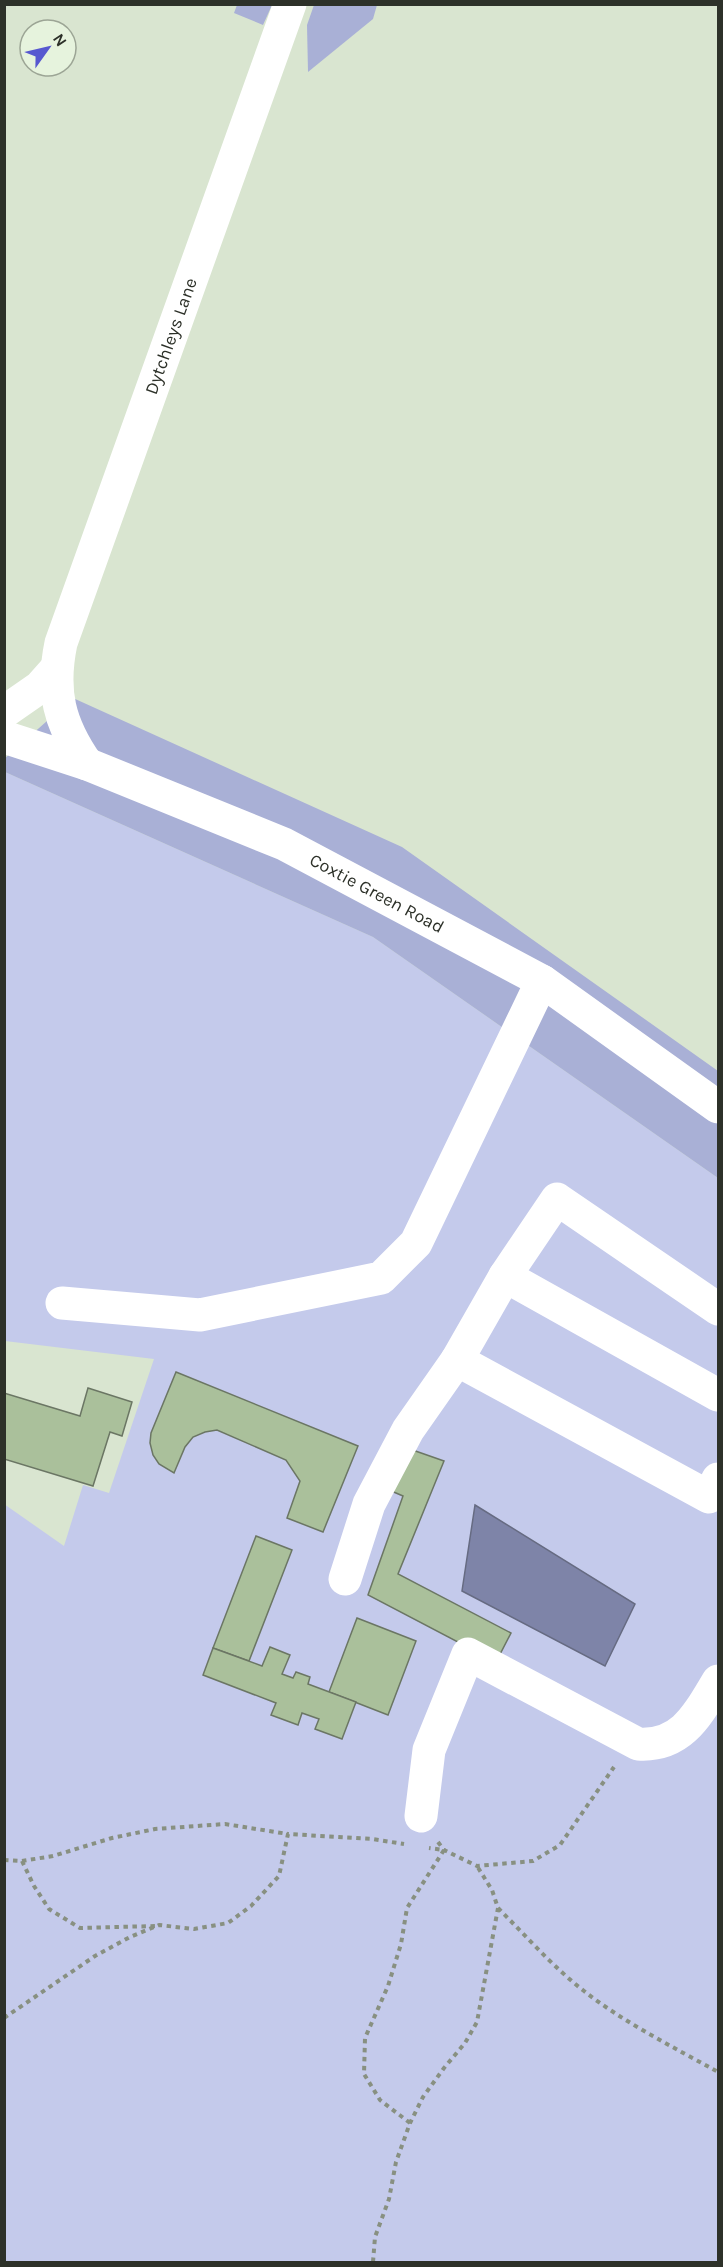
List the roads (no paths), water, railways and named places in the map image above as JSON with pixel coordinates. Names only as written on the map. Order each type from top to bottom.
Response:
[{"type":"street","name":"Dytchleys Lane","points":[[87,764],[74,745],[62,719],[56,669],[61,643],[290,4]]},
{"type":"street","points":[[4,712],[40,687],[56,669]]},
{"type":"street","name":"Coxtie Green Road","points":[[4,737],[87,764],[284,843],[542,981],[718,1107]]},
{"type":"street","points":[[62,1303],[200,1315],[381,1278],[416,1243],[542,981]]},
{"type":"street","points":[[345,1579],[369,1504],[408,1430],[457,1360],[505,1276],[557,1199],[718,1309]]},
{"type":"street","points":[[505,1276],[718,1395]]},
{"type":"street","points":[[457,1360],[709,1497],[718,1479]]},
{"type":"street","points":[[419,1837],[429,1750],[468,1654],[638,1744],[665,1743],[681,1732],[695,1718],[718,1681]]}]
